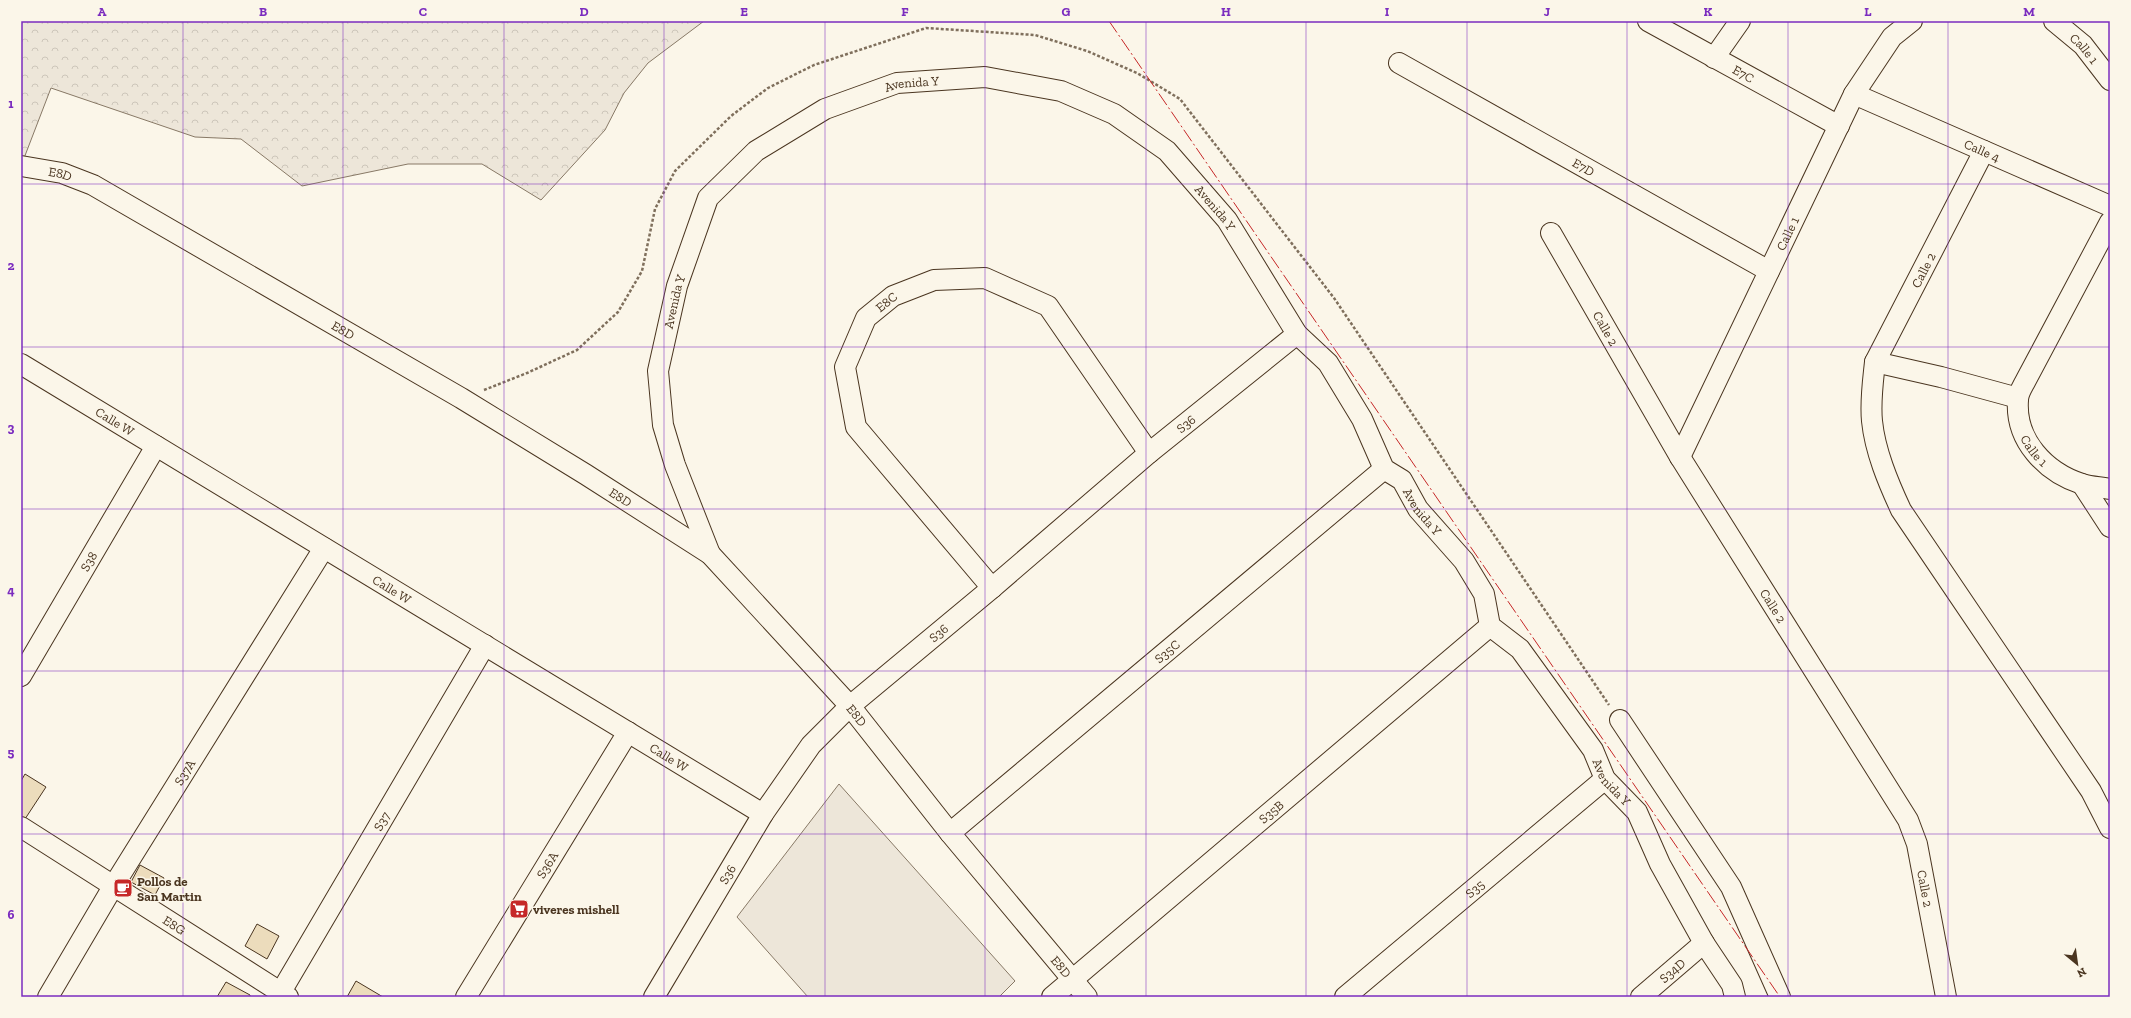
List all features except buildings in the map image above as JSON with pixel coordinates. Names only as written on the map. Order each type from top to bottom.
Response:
[{"type":"street","name":"E7C","points":[[1648,21],[1838,126]]},
{"type":"street","points":[[1714,58],[1740,21]]},
{"type":"street","name":"Calle 1","points":[[1680,457],[1854,94],[1892,37],[1912,21]]},
{"type":"street","name":"Calle 1","points":[[2054,21],[2083,45],[2110,80]]},
{"type":"street","name":"E7D","points":[[1399,63],[1769,271]]},
{"type":"street","name":"Avenida Y","points":[[710,554],[675,465],[663,425],[658,371],[677,286],[708,198],[756,151],[825,109],[897,84],[985,77],[1061,91],[1114,114],[1167,151],[1227,220],[1297,334],[1328,363],[1362,418],[1384,469],[1402,480],[1418,509],[1464,561],[1484,594],[1490,626],[1520,649],[1593,750],[1605,779],[1637,812],[1660,864],[1704,943],[1732,985],[1734,997]]},
{"type":"street","name":"Calle 4","points":[[1854,94],[2110,206]]},
{"type":"street","name":"Calle 2","points":[[1984,151],[1875,362],[1871,397],[1872,422],[1887,480],[1900,510],[2091,791],[2110,828]]},
{"type":"street","name":"E8D","points":[[21,166],[62,173],[92,185],[461,398],[710,554],[850,706],[950,833],[1087,997]]},
{"type":"street","name":"Calle 1","points":[[2110,222],[2026,380],[2018,398],[2019,424],[2032,450],[2056,472],[2082,484],[2110,489]]},
{"type":"street","name":"Calle 2","points":[[1551,234],[1680,457],[1908,820],[1917,844],[1946,997]]},
{"type":"street","name":"E8C","points":[[992,588],[856,427],[845,367],[866,318],[893,296],[934,280],[985,278],[1048,306],[1149,453]]},
{"type":"street","name":"S36","points":[[654,997],[763,814],[811,745],[850,706],[992,588],[1149,453],[1297,334]]},
{"type":"street","points":[[1875,362],[1941,377],[2018,398]]},
{"type":"street","name":"Calle W","points":[[21,364],[763,814]]},
{"type":"street","name":"S38","points":[[21,676],[156,446]]},
{"type":"street","name":"S35C","points":[[950,833],[1384,469]]},
{"type":"street","points":[[2082,484],[2110,527]]},
{"type":"street","name":"S37A","points":[[48,997],[114,885],[324,548]]},
{"type":"street","name":"S35B","points":[[1052,997],[1490,626]]},
{"type":"street","name":"S37","points":[[283,996],[485,645]]},
{"type":"street","points":[[1620,720],[1731,888],[1780,997]]},
{"type":"street","name":"S36A","points":[[466,997],[628,732]]},
{"type":"street","name":"S35","points":[[1345,997],[1605,779]]},
{"type":"street","name":"E8G","points":[[21,827],[114,885],[283,996]]},
{"type":"street","name":"S34D","points":[[1641,997],[1704,943]]},
{"type":"path","points":[[461,398],[527,373],[577,350],[618,312],[642,271],[655,209],[675,171],[731,116],[768,88],[814,65],[926,28],[1035,35],[1087,51],[1130,70],[1180,99],[1334,298],[1620,720]]},
{"type":"green space","points":[[21,21],[704,21],[648,63],[624,93],[605,130],[541,200],[482,164],[408,164],[302,186],[241,139],[195,137],[51,88],[21,166]]},
{"type":"green space","points":[[839,784],[1015,981],[999,997],[808,997],[737,917]]},
{"type":"power","points":[[1109,21],[1780,997]]},
{"type":"place","name":"Pollos de San Martin","points":[[123,888]]},
{"type":"place","name":"viveres mishell","points":[[519,909]]}]
